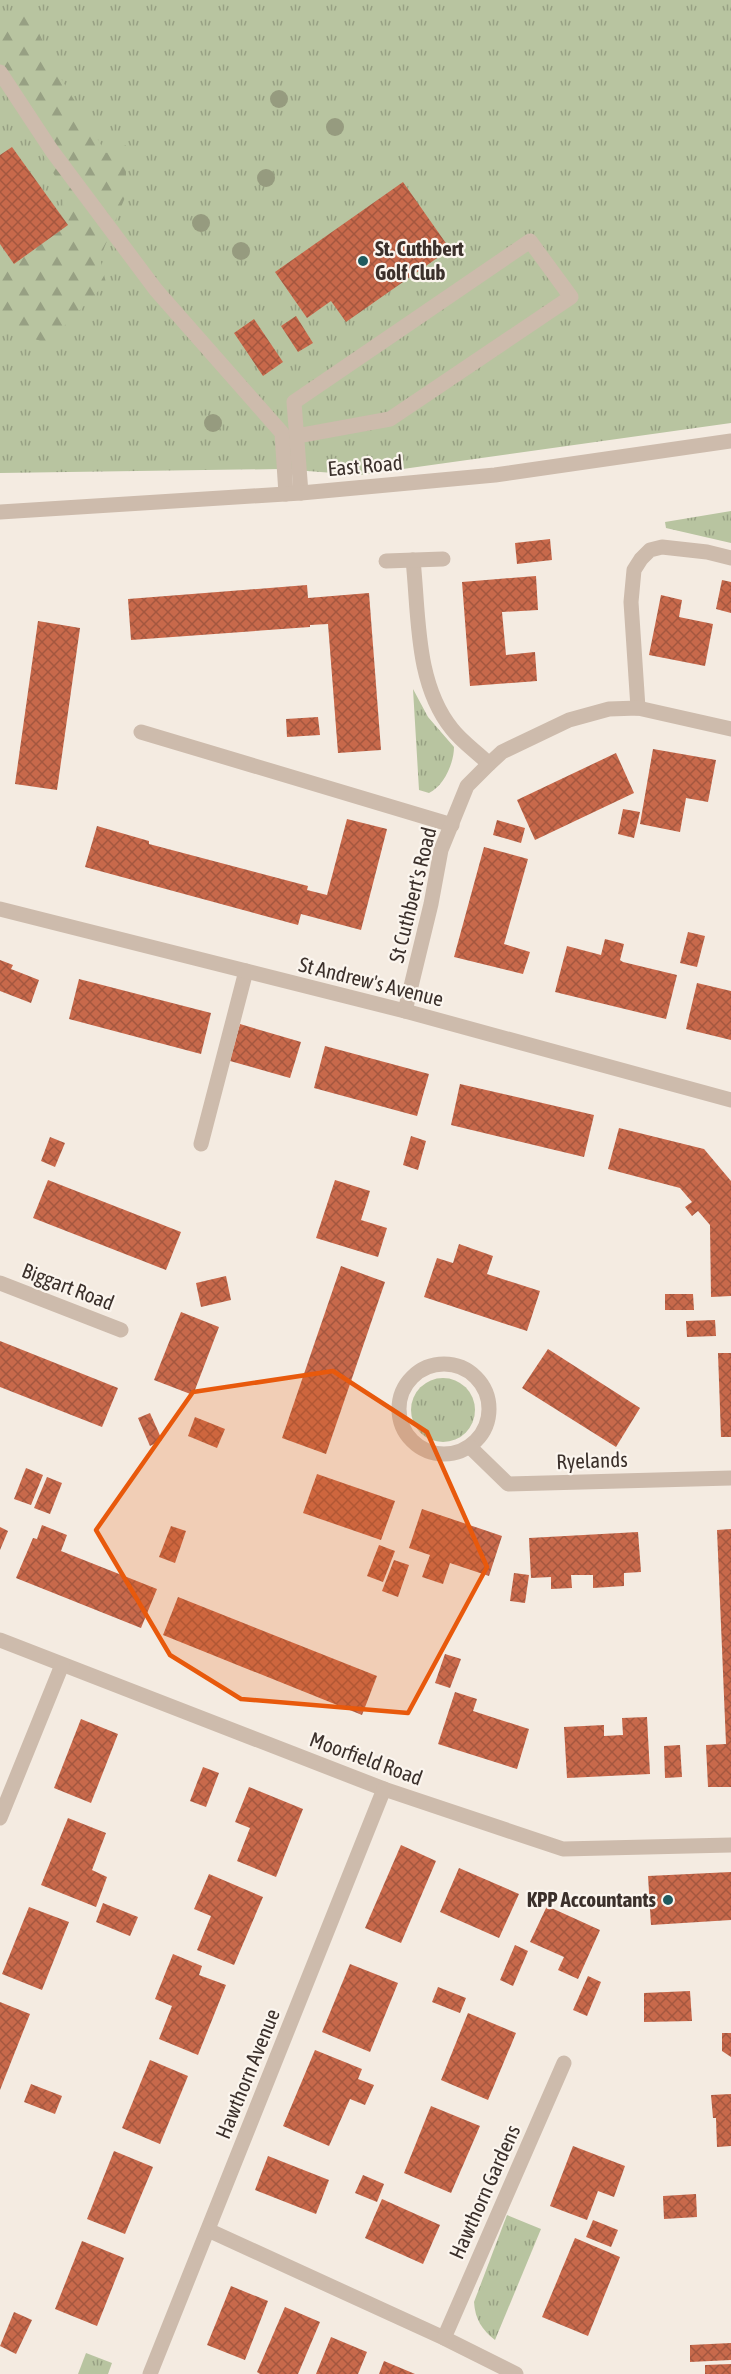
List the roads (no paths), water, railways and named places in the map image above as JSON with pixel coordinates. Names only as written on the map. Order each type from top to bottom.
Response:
[{"type":"street","points":[[0,72],[52,151],[156,290],[282,434],[293,493]]},
{"type":"street","points":[[293,493],[297,436],[294,402],[530,241],[571,297],[390,418],[297,436]]},
{"type":"street","name":"East Road","points":[[0,512],[293,493],[495,475],[731,441]]},
{"type":"street","points":[[638,708],[631,602],[634,570],[650,550],[669,547],[731,558]]},
{"type":"street","points":[[386,561],[443,559]]},
{"type":"street","points":[[413,560],[423,660],[432,694],[451,728],[489,764]]},
{"type":"street","name":"St Cuthbert's Road","points":[[405,1011],[431,904],[441,850],[468,786],[502,752],[570,720],[609,709],[638,708],[731,729]]},
{"type":"street","points":[[141,732],[452,825]]},
{"type":"street","name":"St Andrew's Avenue","points":[[0,909],[405,1011],[731,1100]]},
{"type":"street","points":[[201,1144],[246,971]]},
{"type":"street","name":"Biggart Road","points":[[0,1283],[121,1330]]},
{"type":"street","points":[[437,1365],[450,1365],[464,1369],[479,1382],[487,1395],[489,1412],[485,1427],[470,1447],[449,1454],[429,1452],[414,1443],[405,1432],[400,1418],[399,1400],[405,1386],[416,1374],[437,1365]]},
{"type":"street","name":"Ryelands","points":[[470,1447],[508,1484],[731,1478]]},
{"type":"street","name":"Moorfield Road","points":[[0,1640],[384,1789],[563,1849],[731,1845]]},
{"type":"street","points":[[0,1818],[62,1665]]},
{"type":"street","name":"Hawthorn Avenue","points":[[150,2374],[384,1789]]},
{"type":"street","name":"Hawthorn Gardens","points":[[444,2338],[564,2063]]},
{"type":"street","points":[[208,2230],[444,2338],[516,2374]]},
{"type":"place","name":"St. Cuthbert Golf Club","points":[[363,261]]},
{"type":"place","name":"KPP Accountants","points":[[668,1900]]}]
